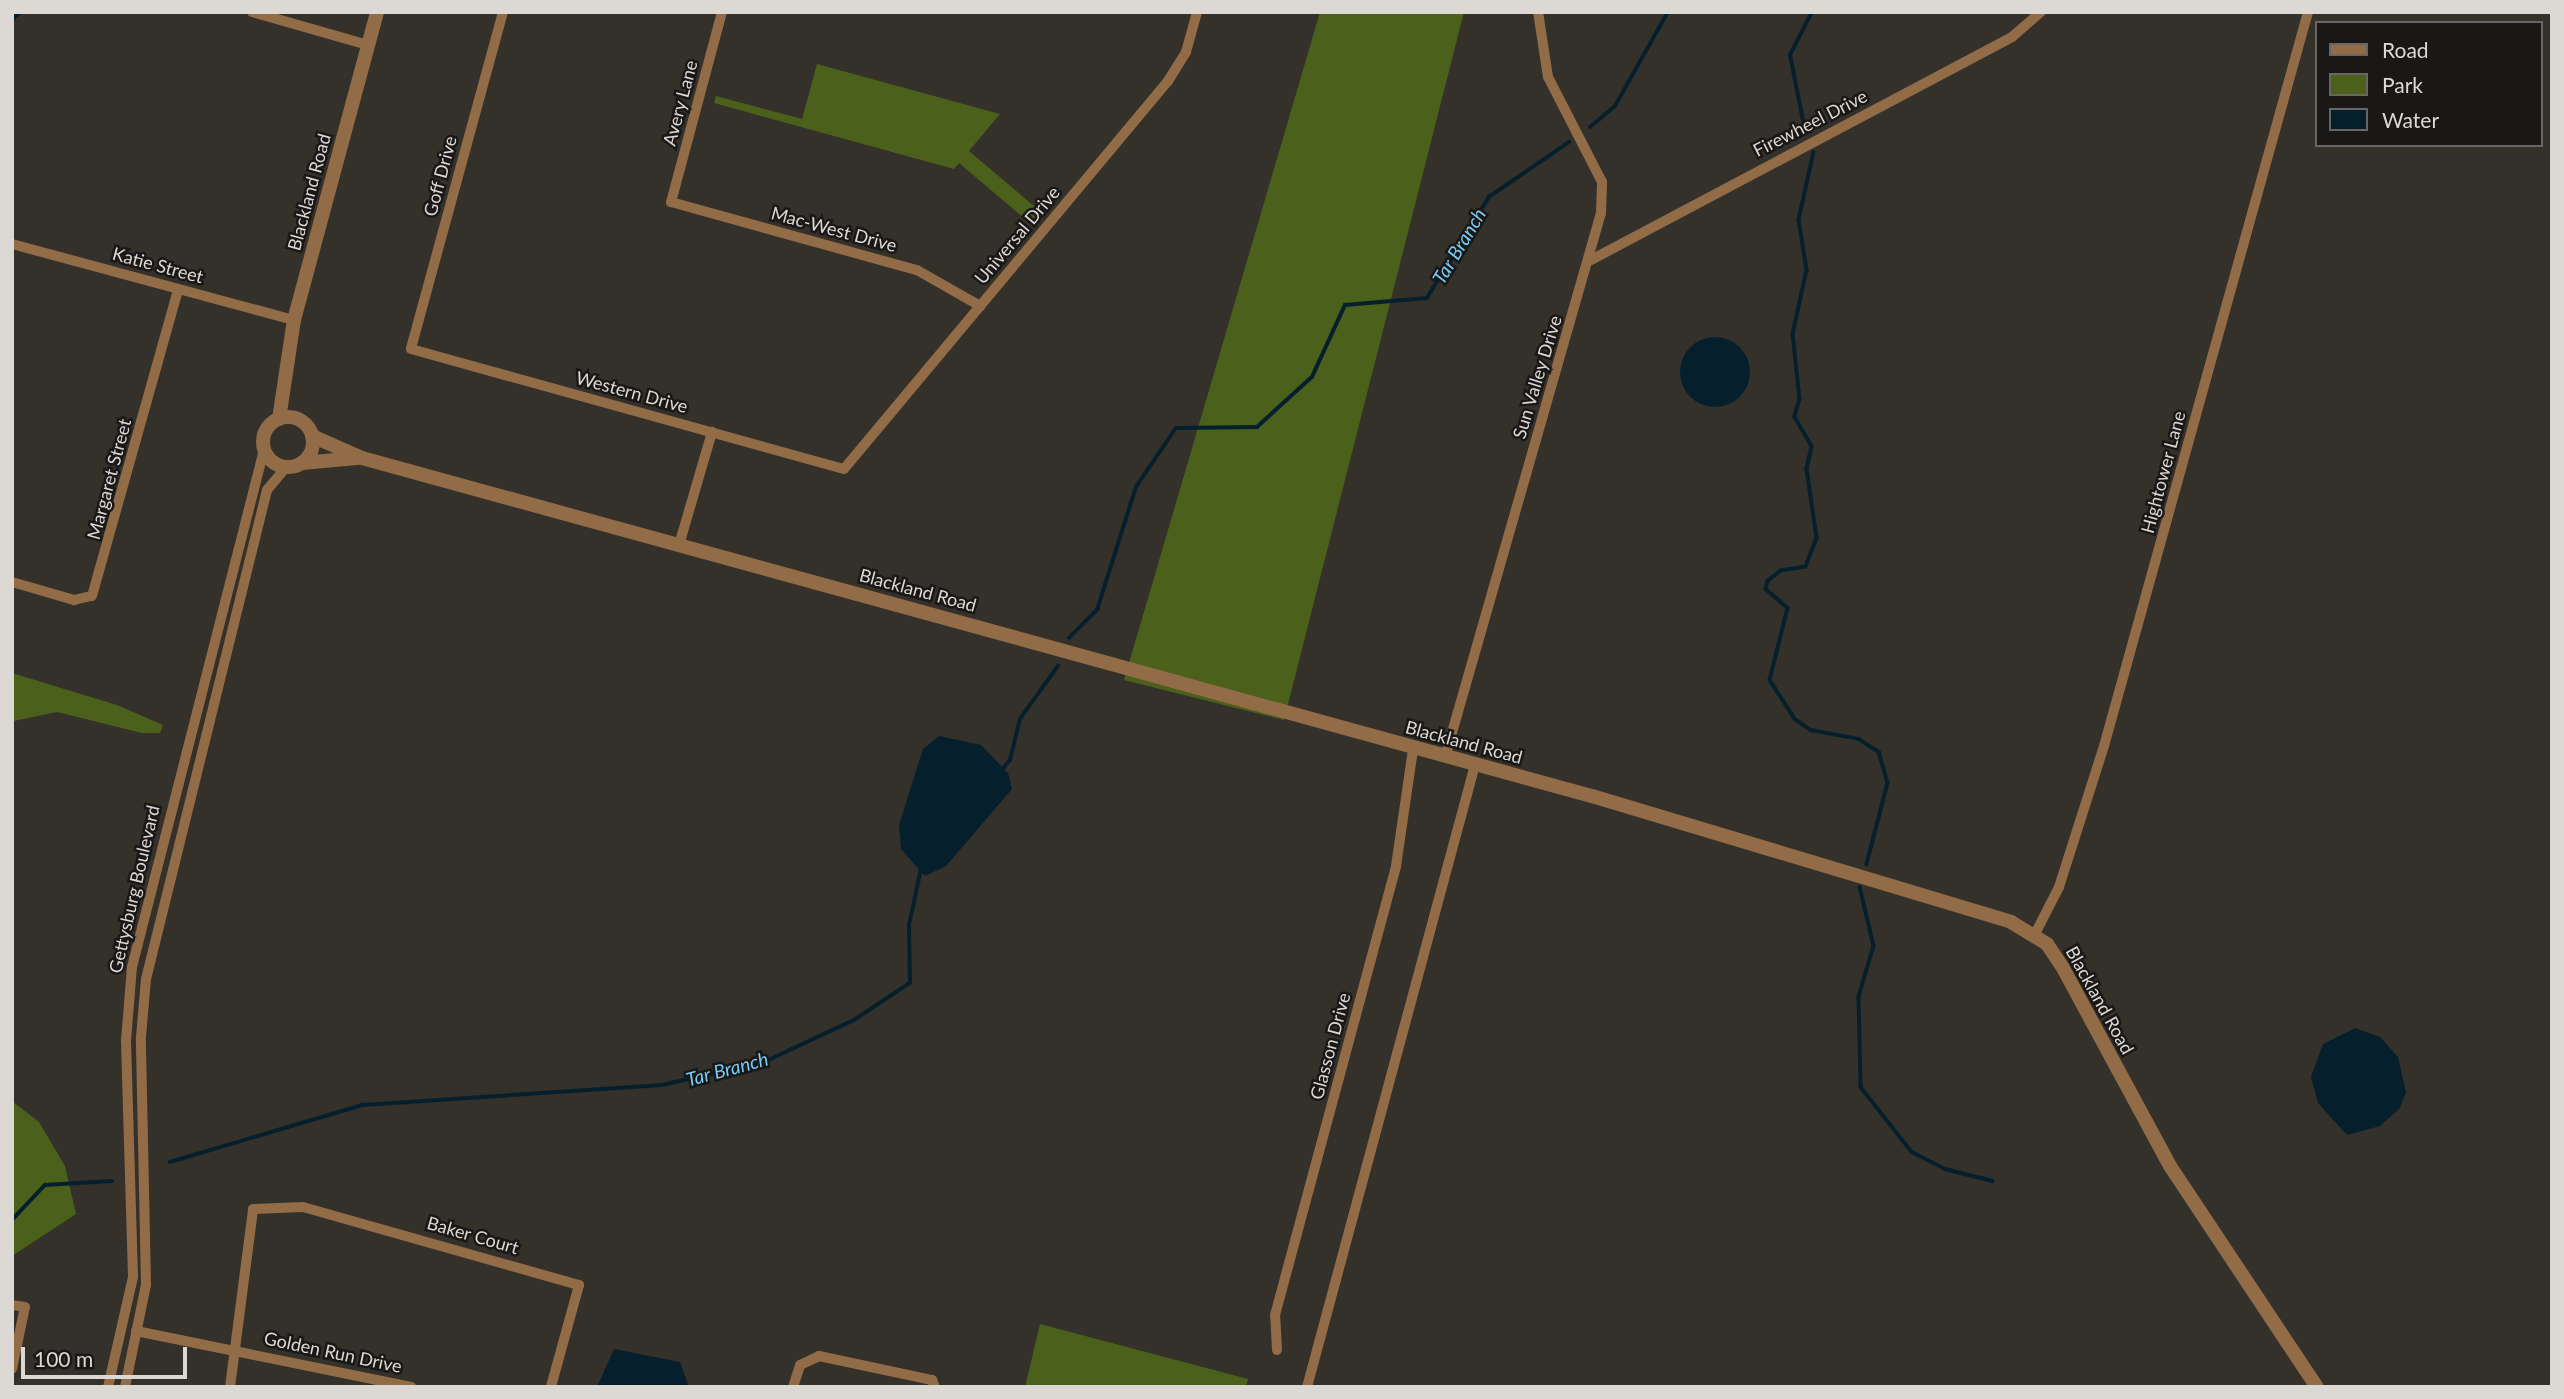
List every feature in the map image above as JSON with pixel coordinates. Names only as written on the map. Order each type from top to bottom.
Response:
[{"type":"street","points":[[252,12],[368,45]]},
{"type":"street","name":"Blackland Road","points":[[279,419],[287,383],[294,320],[377,12]]},
{"type":"street","name":"Goff Drive","points":[[411,349],[503,12]]},
{"type":"street","name":"Avery Lane","points":[[671,202],[722,12]]},
{"type":"street","name":"Universal Drive","points":[[844,468],[1168,81],[1186,52],[1197,12]]},
{"type":"street","name":"Sun Valley Drive","points":[[1445,757],[1591,260],[1602,182],[1548,77],[1538,12]]},
{"type":"street","name":"Firewheel Drive","points":[[1591,260],[2012,37],[2041,12]]},
{"type":"street","name":"Hightower Lane","points":[[2035,934],[2059,887],[2104,746],[2308,12]]},
{"type":"street","name":"Mac-West Drive","points":[[671,202],[917,270],[980,306]]},
{"type":"street","name":"Katie Street","points":[[12,244],[294,320]]},
{"type":"street","name":"Margaret Street","points":[[12,582],[74,600],[92,596],[178,289]]},
{"type":"street","name":"Western Drive","points":[[411,349],[844,468]]},
{"type":"street","name":"Blackland Road","points":[[287,383],[302,422]]},
{"type":"street","points":[[279,419],[302,422],[312,436],[302,463],[286,467],[264,450],[264,434],[279,419]]},
{"type":"street","points":[[679,545],[712,432]]},
{"type":"street","name":"Blackland Road","points":[[312,436],[362,458],[1963,902],[2035,934],[2063,968],[2170,1166],[2317,1387]]},
{"type":"street","name":"Gettysburg Boulevard","points":[[108,1387],[124,1329],[133,1277],[128,1088],[132,967],[170,807],[264,450]]},
{"type":"street","name":"Blackland Road","points":[[302,463],[362,458]]},
{"type":"street","name":"Gettysburg Boulevard","points":[[125,1387],[141,1332],[148,1215],[143,1086],[146,978],[163,900],[267,490],[286,467]]},
{"type":"street","name":"Glasson Drive","points":[[1277,1350],[1275,1315],[1396,866],[1413,749]]},
{"type":"street","points":[[1307,1387],[1475,765]]},
{"type":"street","points":[[170,807],[187,811]]},
{"type":"street","points":[[149,896],[163,900]]},
{"type":"street","points":[[128,1088],[143,1086]]},
{"type":"street","name":"Baker Court","points":[[239,1351],[253,1209],[334,1213],[579,1285],[551,1387]]},
{"type":"street","points":[[12,1369],[25,1307],[13,1305]]},
{"type":"street","name":"Golden Run Drive","points":[[124,1329],[411,1387]]},
{"type":"street","points":[[230,1387],[239,1351]]},
{"type":"street","points":[[793,1387],[800,1365],[819,1356],[932,1380],[935,1387]]},
{"type":"green space","points":[[1320,12],[1464,12],[1284,720],[1124,680]]},
{"type":"green space","points":[[817,64],[1000,114],[969,151],[1041,212],[1031,224],[959,163],[954,169],[714,103],[716,96],[802,119]]},
{"type":"green space","points":[[12,673],[117,705],[163,725],[160,733],[142,733],[57,712],[14,721]]},
{"type":"green space","points":[[12,1101],[39,1122],[65,1166],[76,1214],[12,1256]]},
{"type":"green space","points":[[1040,1324],[1248,1379],[1246,1387],[1025,1387]]},
{"type":"water","points":[[1715,337],[1740,347],[1750,372],[1740,397],[1715,407],[1690,397],[1680,372],[1690,347]]},
{"type":"water","points":[[939,736],[981,745],[1008,773],[1012,789],[946,866],[925,876],[901,849],[899,825],[923,749]]},
{"type":"water","points":[[2355,1028],[2380,1037],[2398,1057],[2406,1092],[2400,1108],[2380,1126],[2347,1135],[2318,1103],[2311,1077],[2323,1044]]},
{"type":"water","points":[[614,1349],[680,1362],[689,1387],[597,1387]]},
{"type":"waterway","points":[[12,20],[20,12]]},
{"type":"waterway","name":"Tar Branch","points":[[1590,127],[1615,106],[1668,12]]},
{"type":"waterway","points":[[1805,131],[1790,55],[1812,12]]},
{"type":"waterway","name":"Tar Branch","points":[[1069,638],[1097,610],[1136,487],[1176,428],[1257,427],[1312,377],[1345,305],[1427,298],[1489,197],[1569,142]]},
{"type":"waterway","points":[[1814,152],[1799,220],[1807,270],[1793,334],[1800,399],[1795,417],[1812,447],[1807,469],[1817,538],[1806,567],[1781,571],[1768,581],[1766,589],[1788,608],[1770,680],[1795,719],[1811,730],[1859,739],[1879,752],[1888,783],[1867,864]]},
{"type":"waterway","name":"Tar Branch","points":[[1001,771],[1010,760],[1020,719],[1058,666]]},
{"type":"waterway","name":"Tar Branch","points":[[170,1162],[363,1105],[662,1085],[764,1062],[854,1020],[910,983],[909,925],[921,869]]},
{"type":"waterway","points":[[1860,887],[1874,946],[1859,997],[1861,1087],[1912,1152],[1945,1169],[1993,1181]]},
{"type":"waterway","name":"Tar Branch","points":[[12,1220],[45,1185],[112,1181]]}]
